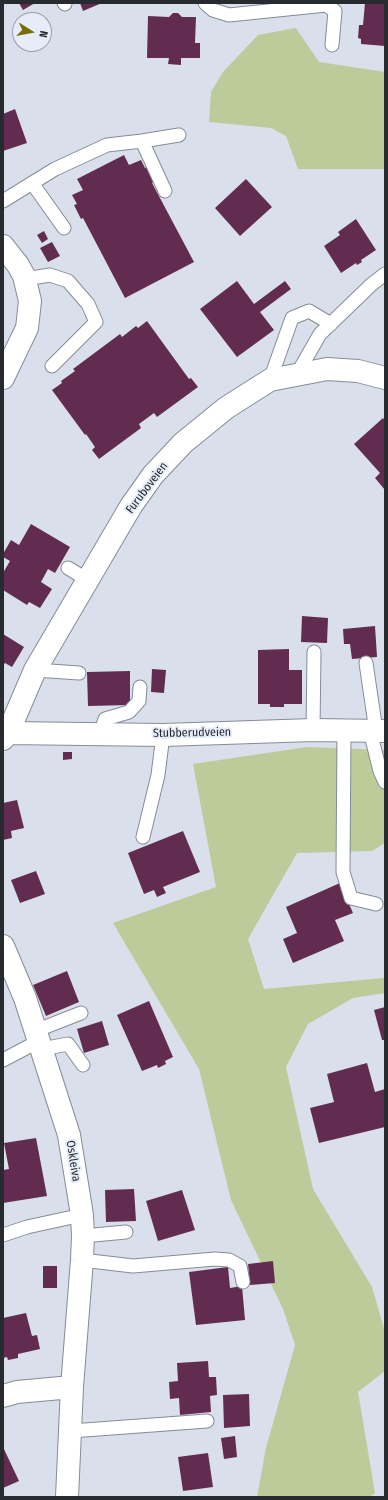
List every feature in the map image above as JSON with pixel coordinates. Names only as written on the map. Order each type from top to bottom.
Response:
[{"type":"street","points":[[3,246],[18,265],[25,279],[30,301],[27,328],[12,346],[3,378]]},
{"type":"street","name":"Furuboveien","points":[[5,736],[35,670],[131,506],[153,475],[183,444],[226,408],[270,380],[327,369],[358,371],[385,378]]},
{"type":"street","name":"Stubberudveien","points":[[5,736],[313,730],[377,731]]},
{"type":"street","name":"Oskleiva","points":[[3,946],[25,998],[69,1135],[83,1226],[82,1260],[72,1387],[67,1497]]},
{"type":"street","points":[[3,1396],[17,1392],[72,1387]]},
{"type":"lane","points":[[206,3],[213,10],[229,15],[326,5],[335,11],[332,45]]},
{"type":"lane","points":[[3,201],[54,169],[108,145],[179,135]]},
{"type":"lane","points":[[142,141],[165,191]]},
{"type":"lane","points":[[32,183],[64,228]]},
{"type":"lane","points":[[297,374],[320,334],[372,284],[385,274]]},
{"type":"lane","points":[[25,279],[50,275],[68,281],[88,304],[96,322],[52,366]]},
{"type":"lane","points":[[270,380],[292,318],[309,311],[331,324]]},
{"type":"lane","points":[[68,568],[88,580]]},
{"type":"lane","points":[[313,730],[314,652]]},
{"type":"lane","points":[[366,663],[377,731],[380,771],[385,782]]},
{"type":"lane","points":[[35,670],[79,672]]},
{"type":"lane","points":[[100,734],[106,718],[129,712],[139,701],[140,687]]},
{"type":"lane","points":[[344,731],[343,872],[351,898],[376,904]]},
{"type":"lane","points":[[143,837],[158,775],[163,734]]},
{"type":"lane","points":[[3,1060],[80,1013]]},
{"type":"lane","points":[[38,1040],[68,1044],[84,1065]]},
{"type":"lane","points":[[3,1235],[27,1227],[83,1226],[126,1232]]},
{"type":"lane","points":[[82,1260],[133,1266],[229,1260],[240,1266],[243,1282]]},
{"type":"lane","points":[[70,1431],[208,1421]]},
{"type":"green space","points":[[296,28],[319,62],[385,72],[385,169],[298,169],[286,136],[271,128],[209,122],[211,92],[223,72],[258,35]]},
{"type":"green space","points":[[307,747],[385,750],[385,843],[372,851],[297,853],[248,939],[264,989],[385,977],[385,993],[353,998],[308,1024],[286,1067],[313,1189],[372,1287],[385,1332],[385,1371],[358,1392],[375,1493],[370,1497],[257,1497],[266,1448],[295,1345],[283,1309],[231,1200],[199,1069],[113,923],[216,887],[193,764]]},
{"type":"building","points":[[19,3],[35,3],[23,10]]},
{"type":"building","points":[[80,3],[102,3],[83,11]]},
{"type":"building","points":[[365,3],[385,3],[385,46],[361,44],[361,39],[358,38],[359,25],[363,25]]},
{"type":"building","points":[[173,13],[178,13],[182,17],[196,17],[195,43],[200,43],[200,58],[181,58],[181,65],[168,64],[169,58],[147,58],[148,16],[169,17]]},
{"type":"building","points":[[15,109],[27,143],[3,151],[3,114]]},
{"type":"building","points":[[124,155],[129,165],[141,160],[145,168],[147,167],[155,181],[152,183],[194,262],[125,298],[83,218],[81,219],[74,205],[77,204],[72,195],[83,190],[77,179]]},
{"type":"building","points":[[246,179],[272,207],[240,236],[215,208]]},
{"type":"building","points":[[356,219],[376,250],[361,260],[362,262],[357,265],[356,263],[341,273],[324,246],[340,235],[338,232]]},
{"type":"building","points":[[44,231],[48,239],[42,243],[37,235]]},
{"type":"building","points":[[52,242],[60,256],[48,262],[40,248]]},
{"type":"building","points":[[237,281],[254,304],[285,281],[291,289],[260,312],[274,330],[237,357],[200,309]]},
{"type":"building","points":[[147,321],[189,379],[191,378],[198,387],[157,417],[154,413],[139,424],[141,428],[99,459],[92,450],[95,447],[52,390],[62,383],[61,381],[75,371],[73,369],[120,334],[122,337],[136,326],[138,328]]},
{"type":"building","points":[[383,418],[385,421],[385,490],[375,478],[380,473],[354,444]]},
{"type":"building","points":[[31,524],[70,547],[55,573],[48,569],[41,582],[52,589],[40,608],[29,602],[27,605],[3,590],[3,573],[10,561],[3,557],[3,554],[11,540],[19,545]]},
{"type":"building","points":[[302,616],[328,618],[327,643],[301,642]]},
{"type":"building","points":[[375,626],[377,657],[352,659],[350,644],[344,644],[343,629]]},
{"type":"building","points":[[3,634],[24,647],[12,667],[5,663],[3,666]]},
{"type":"building","points":[[289,649],[289,670],[302,670],[302,704],[284,704],[284,707],[270,707],[270,704],[258,704],[258,650]]},
{"type":"building","points":[[152,669],[166,670],[164,693],[151,692]]},
{"type":"building","points":[[130,671],[130,705],[88,706],[87,672]]},
{"type":"building","points":[[63,752],[72,752],[72,759],[63,760]]},
{"type":"building","points":[[17,800],[24,828],[11,831],[12,838],[3,840],[3,803]]},
{"type":"building","points":[[183,831],[200,872],[163,887],[166,893],[157,897],[154,890],[144,894],[128,853]]},
{"type":"building","points":[[36,871],[45,894],[20,903],[11,880]]},
{"type":"building","points":[[340,883],[353,913],[335,920],[344,941],[293,963],[283,939],[297,933],[286,907]]},
{"type":"building","points":[[67,971],[79,1002],[46,1016],[33,985]]},
{"type":"building","points":[[149,1001],[173,1057],[165,1061],[166,1064],[158,1068],[157,1065],[142,1071],[117,1015]]},
{"type":"building","points":[[385,1007],[385,1040],[382,1040],[374,1010]]},
{"type":"building","points":[[102,1021],[109,1045],[84,1053],[77,1029]]},
{"type":"building","points":[[367,1063],[375,1092],[385,1089],[385,1127],[319,1143],[310,1108],[334,1102],[327,1074]]},
{"type":"building","points":[[36,1138],[47,1196],[3,1203],[3,1170],[9,1169],[4,1143]]},
{"type":"building","points":[[134,1189],[136,1221],[106,1222],[105,1190]]},
{"type":"building","points":[[182,1190],[195,1230],[158,1241],[146,1201]]},
{"type":"building","points":[[273,1261],[275,1283],[250,1285],[248,1264]]},
{"type":"building","points":[[43,1266],[57,1266],[57,1288],[43,1288]]},
{"type":"building","points":[[228,1267],[230,1288],[242,1286],[245,1320],[196,1325],[189,1272]]},
{"type":"building","points":[[26,1313],[32,1336],[37,1335],[40,1349],[18,1354],[18,1358],[8,1360],[7,1357],[3,1358],[3,1318]]},
{"type":"building","points":[[208,1361],[209,1377],[216,1377],[217,1395],[210,1396],[211,1412],[180,1415],[179,1398],[170,1399],[169,1382],[178,1381],[177,1363]]},
{"type":"building","points":[[249,1394],[250,1426],[224,1428],[223,1395]]},
{"type":"building","points":[[235,1436],[237,1457],[224,1459],[221,1438]]},
{"type":"building","points":[[3,1447],[19,1481],[3,1488]]},
{"type":"building","points":[[208,1453],[213,1487],[183,1491],[178,1457]]}]
